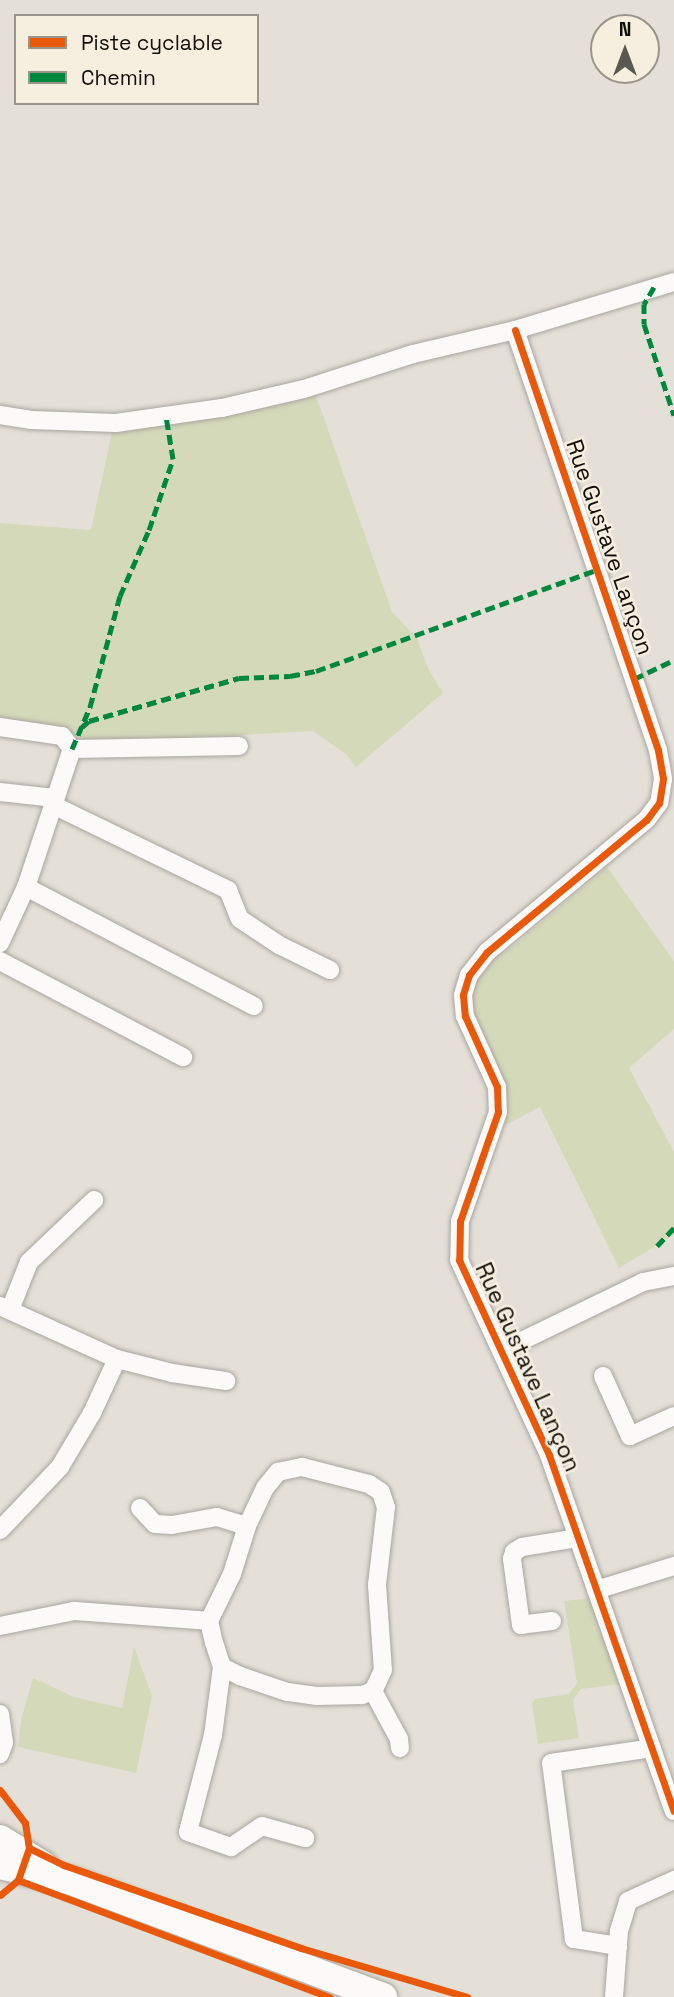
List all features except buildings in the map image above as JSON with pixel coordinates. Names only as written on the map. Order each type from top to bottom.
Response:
[{"type":"main road","points":[[0,1839],[71,1881]]},
{"type":"main road","points":[[0,1865],[71,1881],[383,1997]]},
{"type":"street","points":[[0,415],[32,420],[116,422],[222,408],[304,389],[413,354],[515,330],[674,282]]},
{"type":"street","name":"Rue Gustave Lançon","points":[[515,330],[659,750],[663,779],[659,803],[646,820],[486,952],[469,975],[463,995],[465,1016],[497,1087],[498,1112],[460,1221],[459,1260],[549,1455],[674,1811]]},
{"type":"street","points":[[0,727],[62,736],[72,749]]},
{"type":"street","points":[[72,749],[239,746]]},
{"type":"street","points":[[0,943],[26,887],[72,749]]},
{"type":"street","points":[[0,792],[54,802],[228,890],[240,919],[279,945],[330,970]]},
{"type":"street","points":[[26,887],[254,1006]]},
{"type":"street","points":[[0,961],[183,1057]]},
{"type":"street","points":[[94,1200],[29,1262],[5,1308],[117,1359],[172,1373],[226,1381]]},
{"type":"street","points":[[501,1351],[643,1282],[674,1276]]},
{"type":"street","points":[[0,1530],[60,1467],[92,1413],[117,1359]]},
{"type":"street","points":[[603,1376],[630,1436],[674,1416]]},
{"type":"street","points":[[222,1667],[297,1693],[317,1696],[362,1695],[373,1691],[383,1670],[377,1585],[385,1534],[386,1507],[381,1492],[369,1484],[350,1478],[290,1468],[278,1472],[265,1488],[247,1526],[232,1574],[209,1622],[222,1667],[213,1735],[188,1832],[231,1847],[262,1826],[306,1838]]},
{"type":"street","points":[[140,1508],[155,1524],[172,1525],[217,1517],[247,1526]]},
{"type":"street","points":[[552,1622],[521,1625],[513,1552],[522,1547],[578,1538]]},
{"type":"street","points":[[596,1590],[674,1566]]},
{"type":"street","points":[[0,1626],[74,1611],[209,1622]]},
{"type":"street","points":[[373,1691],[399,1739],[400,1748]]},
{"type":"street","points":[[0,1714],[4,1743],[0,1754]]},
{"type":"street","points":[[618,1946],[574,1939],[551,1763],[652,1748]]},
{"type":"street","points":[[614,1997],[618,1946],[628,1901],[674,1880]]},
{"type":"green space","points":[[314,390],[392,612],[417,638],[428,668],[443,693],[356,767],[346,754],[313,731],[82,744],[68,731],[0,723],[0,523],[91,530],[113,427]]},
{"type":"green space","points":[[607,867],[674,961],[674,1029],[629,1068],[674,1152],[674,1235],[619,1268],[540,1107],[505,1125],[507,1099],[502,1078],[473,1018],[470,974],[516,944]]},
{"type":"green space","points":[[590,1598],[621,1684],[581,1689],[573,1700],[579,1738],[538,1744],[532,1704],[535,1699],[569,1694],[577,1683],[564,1601]]},
{"type":"green space","points":[[134,1647],[152,1696],[136,1773],[18,1747],[21,1720],[33,1678],[74,1697],[122,1708]]},
{"type":"marked path","points":[[654,287],[644,304],[644,324],[674,415]]},
{"type":"marked path","points":[[72,749],[90,707],[120,596],[149,530],[173,459],[166,416]]},
{"type":"marked path","points":[[82,727],[89,721],[239,678],[290,676],[316,671],[597,570]]},
{"type":"marked path","points":[[634,679],[674,660]]},
{"type":"marked path","points":[[657,1246],[674,1228]]},
{"type":"cycle path","points":[[515,330],[658,750],[663,779],[659,803],[646,820],[487,952],[469,975],[463,995],[465,1016],[497,1087],[498,1112],[460,1221],[459,1260],[549,1455],[674,1811]]},
{"type":"cycle path","points":[[0,1790],[25,1823],[29,1848],[18,1880],[0,1895]]},
{"type":"cycle path","points":[[29,1848],[64,1865],[301,1948],[467,1997]]},
{"type":"cycle path","points":[[18,1880],[330,1997]]}]
